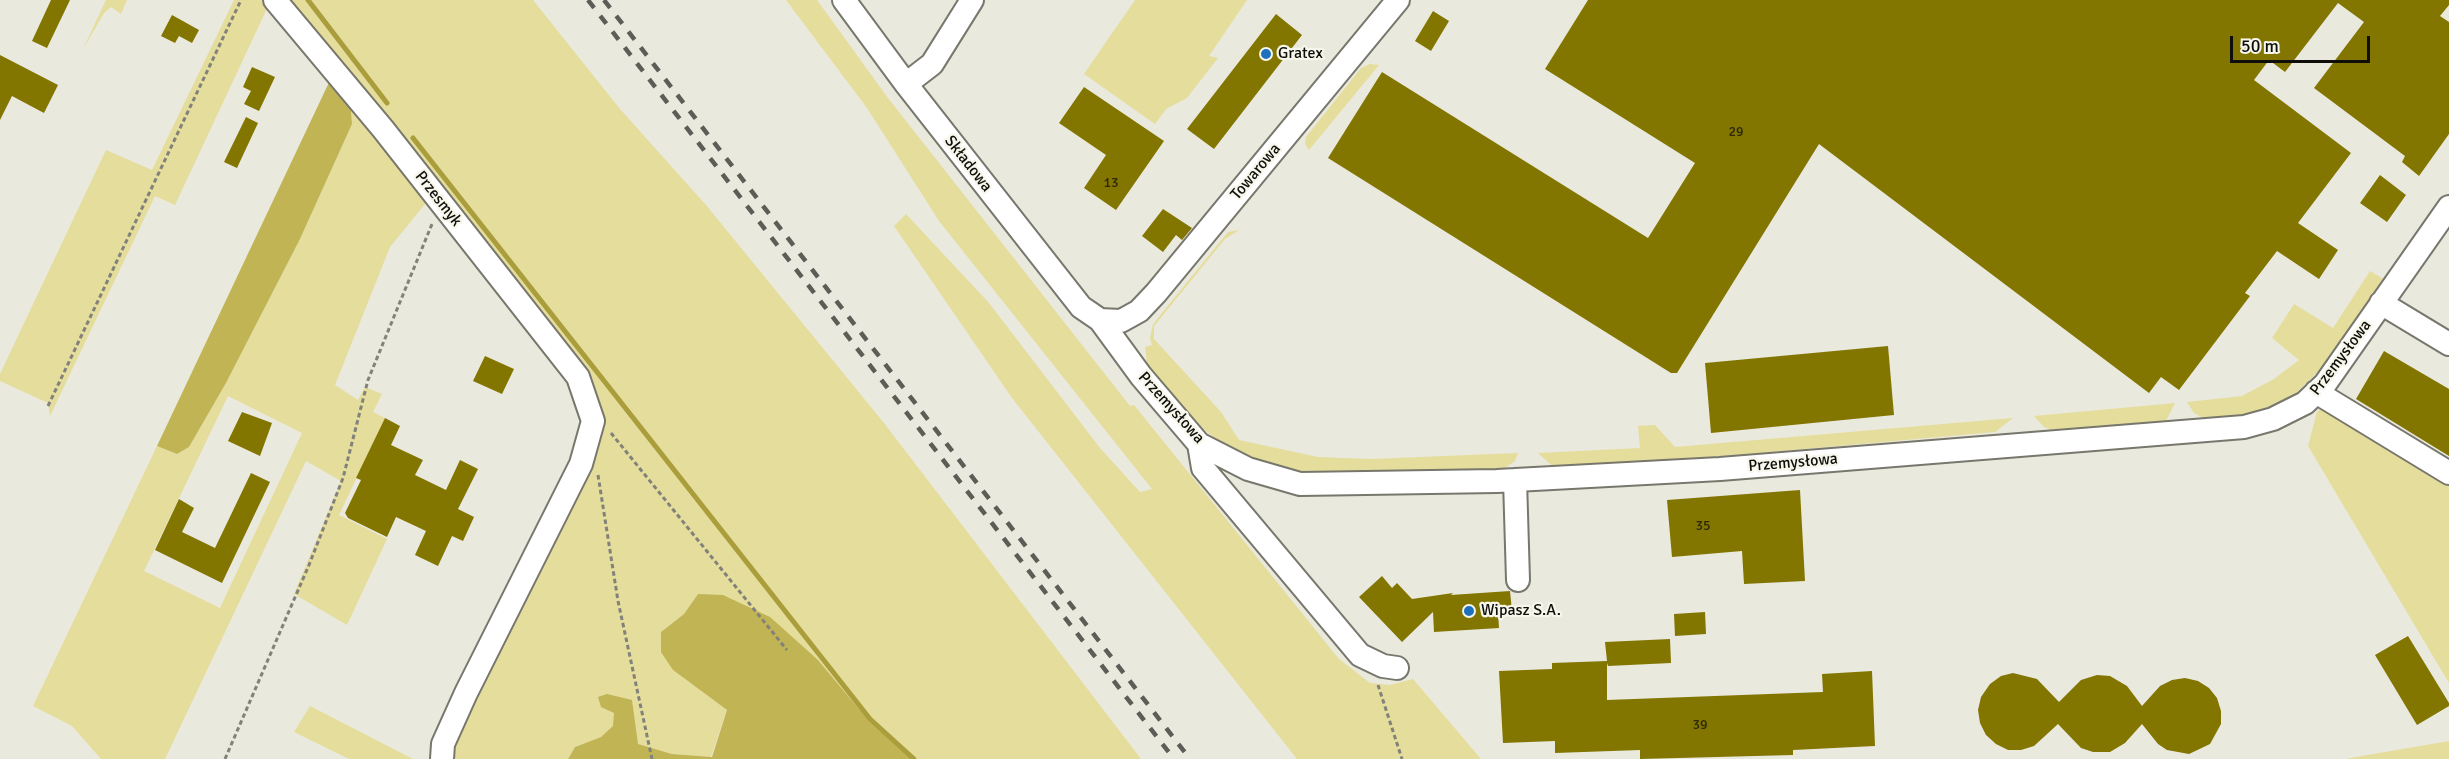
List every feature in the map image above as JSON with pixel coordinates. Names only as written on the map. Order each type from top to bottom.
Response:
[{"type":"street","name":"Przesmyk","points":[[275,0],[441,203],[578,377],[590,406]]},
{"type":"street","name":"Składowa","points":[[844,0],[906,84],[1081,307],[1100,320]]},
{"type":"street","points":[[906,84],[932,64],[972,0]]},
{"type":"street","name":"Towarowa","points":[[1100,320],[1121,321],[1139,311],[1398,0]]},
{"type":"street","name":"Przemysłowa","points":[[1100,320],[1141,376],[1199,444],[1248,469],[1300,484],[1515,480],[1720,469],[2244,427],[2273,419],[2305,403],[2316,392],[2449,207]]},
{"type":"street","points":[[2381,303],[2449,344]]},
{"type":"street","points":[[2316,392],[2449,473]]},
{"type":"street","points":[[442,759],[443,744],[462,703],[580,464],[593,421],[590,406]]},
{"type":"street","points":[[1199,444],[1203,468],[1360,655],[1383,666],[1397,668]]},
{"type":"street","points":[[1515,480],[1518,580]]},
{"type":"path","points":[[48,406],[241,0]]},
{"type":"path","points":[[225,759],[309,565],[343,477],[368,380],[441,203]]},
{"type":"path","points":[[590,406],[787,650]]},
{"type":"path","points":[[597,469],[618,601],[652,759]]},
{"type":"path","points":[[1360,655],[1379,687],[1402,759]]},
{"type":"shaded area","points":[[106,0],[127,0],[121,14],[111,7],[104,13],[83,49]]},
{"type":"shaded area","points":[[234,0],[271,0],[175,205],[155,196],[50,416],[48,403],[0,381],[0,374],[106,150],[152,170]]},
{"type":"shaded area","points":[[275,0],[533,0],[620,109],[706,205],[884,423],[1141,759],[914,759],[870,722],[818,660],[698,594],[684,614],[661,632],[673,670],[727,710],[711,757],[672,754],[637,744],[632,700],[614,713],[614,726],[601,737],[575,747],[568,759],[443,759],[600,414],[430,198],[390,247],[335,385],[358,400],[365,387],[382,394],[373,412],[385,418],[339,515],[387,539],[347,625],[294,594],[341,481],[306,461],[165,759],[101,759],[72,726],[33,706],[157,446],[177,454],[189,447],[226,383],[300,239],[352,124],[351,111],[357,106]],"holes":[[[228,396],[302,433],[220,608],[144,571]]]},
{"type":"shaded area","points":[[786,0],[817,0],[888,98],[1130,406],[1134,405],[1339,659],[1370,683],[1390,685],[1413,679],[1481,759],[1297,759],[1012,398],[894,226],[906,214],[989,303],[1100,448],[1140,492],[1152,489],[939,221],[867,108]]},
{"type":"shaded area","points":[[1135,0],[1247,0],[1209,56],[1218,58],[1187,98],[1166,109],[1155,124],[1084,74]]},
{"type":"shaded area","points":[[1370,64],[1379,65],[1309,150],[1305,144],[1306,137],[1361,68]]},
{"type":"shaded area","points":[[333,74],[357,105],[351,111],[352,124],[300,239],[226,383],[189,447],[177,454],[157,446]]},
{"type":"shaded area","points":[[1239,230],[1225,239],[1154,326],[1154,339],[1221,412],[1239,440],[1318,457],[1371,459],[1518,453],[1515,461],[1495,471],[1310,475],[1271,466],[1234,451],[1207,432],[1176,402],[1147,363],[1145,347],[1152,345],[1150,338],[1153,324],[1228,232]]},
{"type":"shaded area","points":[[2370,271],[2385,280],[2331,359],[2296,393],[2260,414],[2209,421],[2194,413],[2187,402],[2242,396],[2274,379],[2299,360],[2272,338],[2294,304],[2333,328]]},
{"type":"shaded area","points":[[2175,403],[2165,423],[2052,430],[2044,427],[2034,416]]},
{"type":"shaded area","points":[[2325,405],[2449,484],[2449,683],[2308,446],[2317,412]]},
{"type":"shaded area","points":[[2013,418],[1995,432],[1738,455],[1559,468],[1550,464],[1538,453],[1640,448],[1638,426],[1655,425],[1675,447]]},
{"type":"shaded area","points":[[698,594],[723,595],[770,617],[818,660],[870,722],[914,759],[568,759],[575,747],[601,737],[613,726],[614,713],[601,707],[598,697],[607,694],[632,700],[638,744],[672,754],[712,757],[727,710],[673,670],[661,652],[661,632],[684,614]]},
{"type":"shaded area","points":[[310,706],[413,759],[349,759],[294,732]]},
{"type":"shaded area","points":[[2449,741],[2449,759],[2346,759],[2356,757]]},
{"type":"building","points":[[51,0],[70,0],[47,48],[32,41]]},
{"type":"building","points":[[1588,0],[2449,0],[2449,5],[2440,16],[2449,22],[2449,134],[2419,176],[2402,162],[2405,156],[2314,88],[2364,22],[2338,3],[2285,72],[2269,60],[2254,80],[2351,153],[2298,223],[2338,250],[2319,279],[2277,251],[2245,293],[2250,296],[2179,390],[2161,377],[2149,393],[1819,144],[1677,373],[1671,373],[1328,158],[1382,72],[1648,238],[1695,163],[1545,69]]},
{"type":"building","points":[[1433,11],[1449,21],[1431,51],[1415,41]]},
{"type":"building","points":[[1276,14],[1302,35],[1214,149],[1187,129]]},
{"type":"building","points":[[172,15],[199,30],[192,43],[179,36],[175,43],[161,36]]},
{"type":"building","points":[[0,55],[58,85],[44,113],[12,96],[0,120]]},
{"type":"building","points":[[252,67],[275,77],[259,111],[244,104],[251,91],[243,87]]},
{"type":"building","points":[[1084,87],[1164,141],[1116,210],[1084,188],[1106,155],[1059,123]]},
{"type":"building","points":[[246,117],[258,123],[237,168],[224,162]]},
{"type":"building","points":[[2380,175],[2406,195],[2387,222],[2360,203]]},
{"type":"building","points":[[1163,209],[1192,228],[1182,240],[1176,235],[1163,252],[1142,236]]},
{"type":"building","points":[[1888,346],[1894,415],[1711,433],[1705,363]]},
{"type":"building","points":[[2384,351],[2449,389],[2449,456],[2356,399]]},
{"type":"building","points":[[485,356],[514,369],[502,394],[473,381]]},
{"type":"building","points":[[242,412],[272,423],[260,456],[228,441]]},
{"type":"building","points":[[385,418],[400,426],[391,445],[423,460],[415,475],[446,490],[460,460],[478,469],[458,509],[474,517],[463,541],[452,536],[438,566],[415,555],[426,531],[396,517],[387,537],[348,518],[345,513],[361,480],[356,478]]},
{"type":"building","points":[[251,473],[270,482],[222,583],[155,550],[179,499],[194,508],[182,532],[215,548]]},
{"type":"building","points":[[1800,490],[1805,581],[1744,584],[1742,551],[1672,557],[1667,500]]},
{"type":"building","points":[[1382,576],[1392,588],[1397,583],[1412,599],[1453,593],[1451,595],[1510,591],[1512,611],[1498,612],[1499,628],[1434,632],[1433,612],[1402,642],[1359,597]]},
{"type":"building","points":[[1705,612],[1706,634],[1675,636],[1674,614]]},
{"type":"building","points":[[2408,636],[2449,703],[2449,706],[2417,725],[2375,655]]},
{"type":"building","points":[[1670,639],[1671,663],[1608,666],[1607,663],[1607,700],[1823,692],[1822,674],[1872,671],[1875,746],[1793,750],[1793,755],[1640,759],[1640,750],[1555,753],[1555,741],[1503,743],[1499,671],[1552,669],[1552,663],[1607,661],[1605,642]]},
{"type":"building","points":[[2013,673],[2037,679],[2059,702],[2081,680],[2097,675],[2110,676],[2127,686],[2142,706],[2160,686],[2172,680],[2185,678],[2198,681],[2209,688],[2217,698],[2221,711],[2221,724],[2210,744],[2189,754],[2167,750],[2158,744],[2142,724],[2125,743],[2110,752],[2093,752],[2081,748],[2058,724],[2034,746],[2021,750],[2008,750],[1996,744],[1986,735],[1980,723],[1978,710],[1981,697],[1990,684],[2001,676]]},
{"type":"waterway","points":[[308,0],[387,103]]},
{"type":"waterway","points":[[413,138],[870,719],[914,759]]},
{"type":"railway","points":[[588,0],[1174,759]]},
{"type":"railway","points":[[604,0],[1190,759]]},
{"type":"place","name":"Gratex","points":[[1266,54]]},
{"type":"place","name":"Wipasz S.A.","points":[[1469,611]]}]
